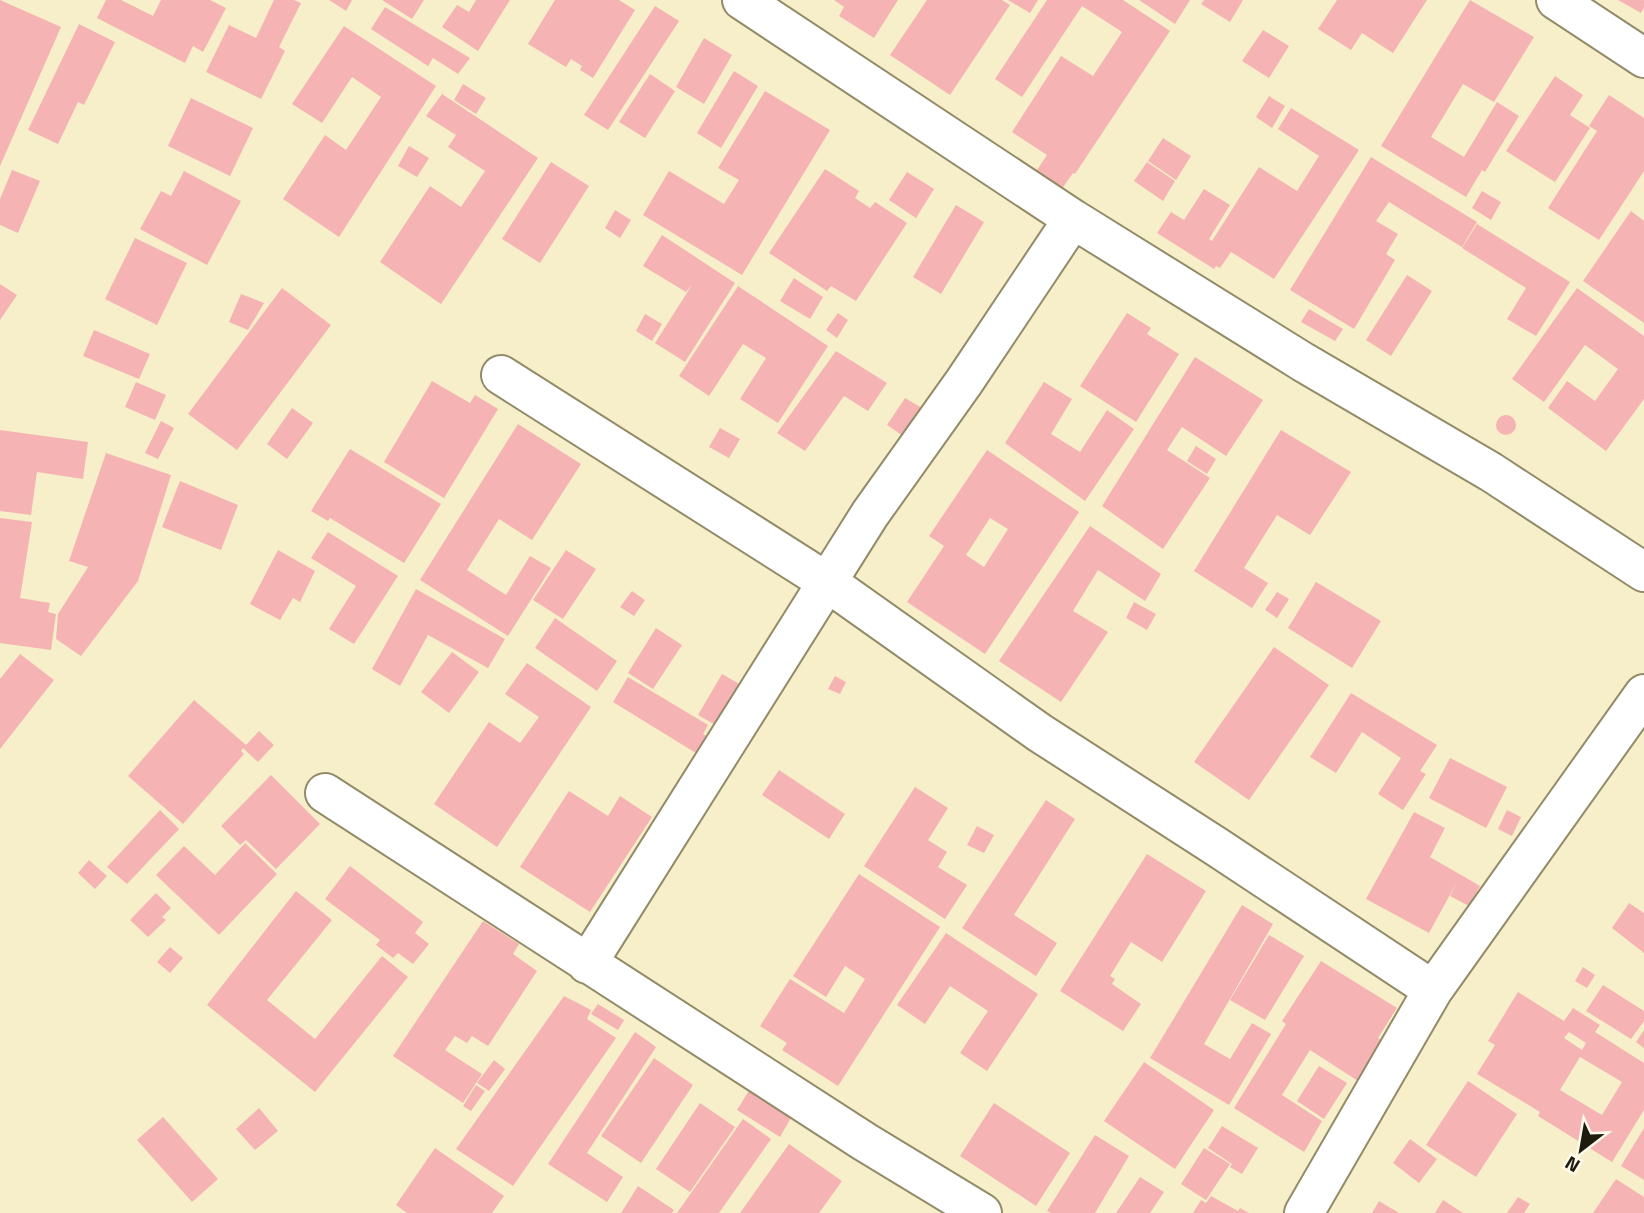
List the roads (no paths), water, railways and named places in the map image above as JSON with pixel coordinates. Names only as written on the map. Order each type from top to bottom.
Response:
[{"type":"street","points":[[742,0],[1073,219],[1303,362],[1491,472],[1644,572]]},
{"type":"street","points":[[1556,0],[1644,58]]},
{"type":"street","points":[[587,964],[870,514],[964,382],[1073,219]]},
{"type":"street","points":[[501,375],[827,582],[1040,733],[1433,990]]},
{"type":"street","points":[[1304,1213],[1433,990],[1644,694]]},
{"type":"street","points":[[325,793],[865,1142],[982,1213]]}]
